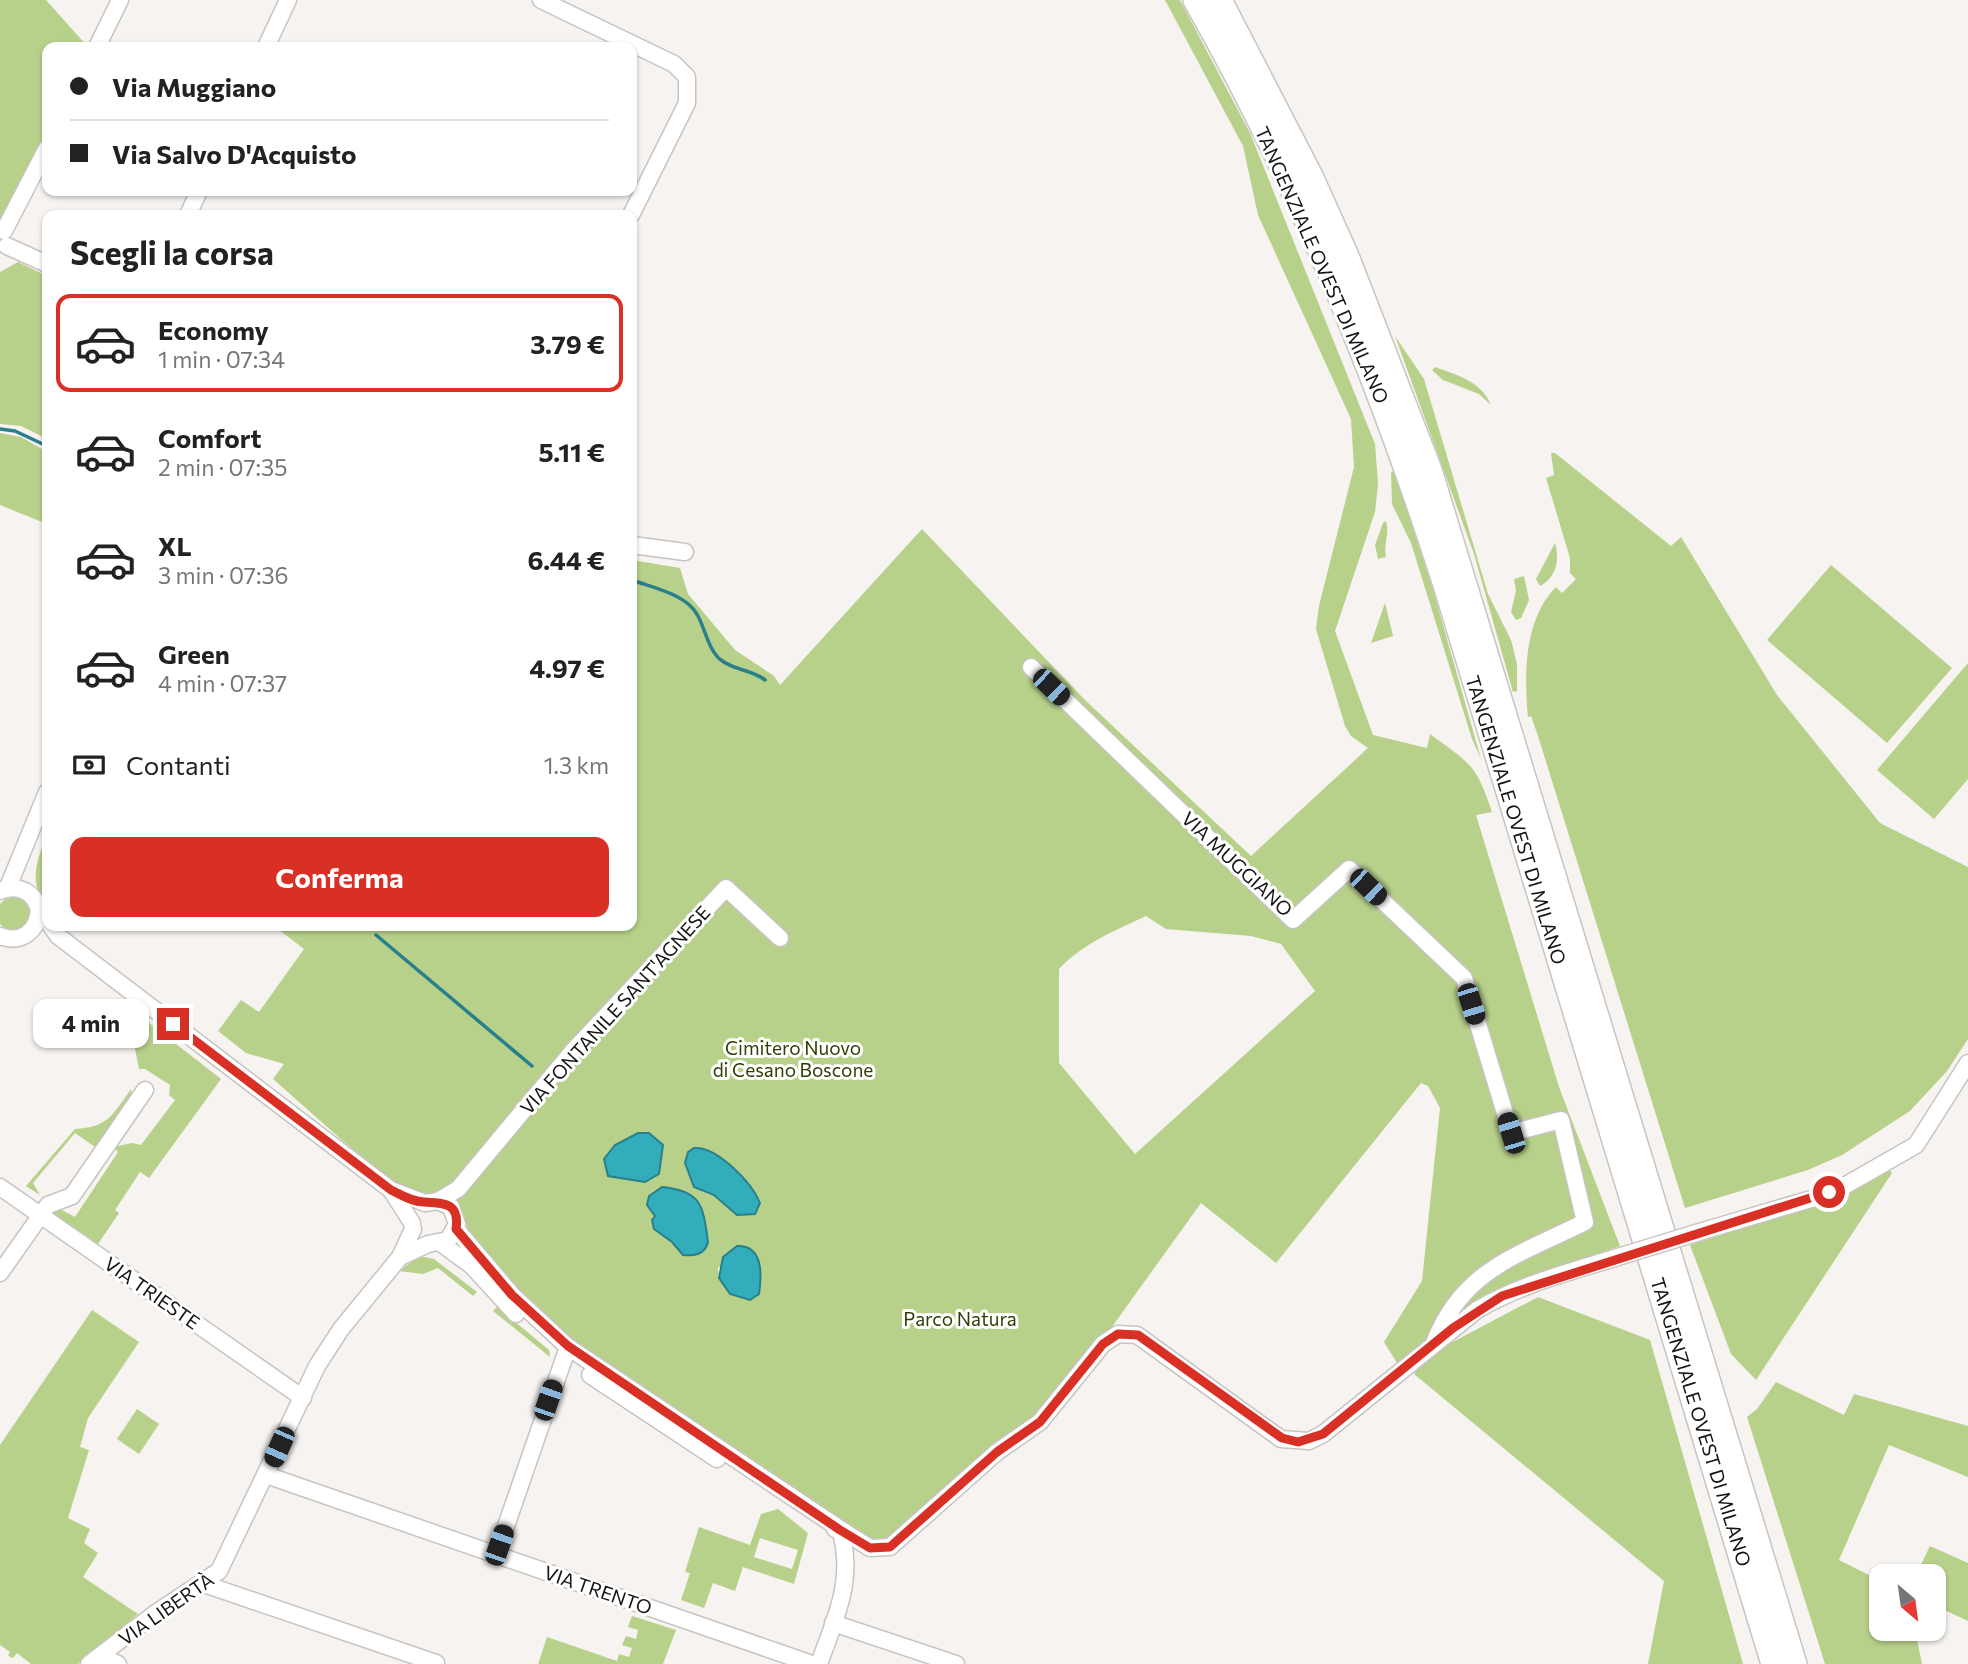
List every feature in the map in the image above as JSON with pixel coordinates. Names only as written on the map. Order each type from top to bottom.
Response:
[{"type":"highway","name":"TANGENZIALE OVEST DI MILANO","points":[[1195,0],[1278,158],[1345,307],[1401,450],[1446,588],[1773,1664]]},
{"type":"highway","name":"TANGENZIALE OVEST DI MILANO","points":[[1220,0],[1311,176],[1342,244],[1430,470],[1796,1664]]},
{"type":"street","points":[[99,42],[120,0]]},
{"type":"street","points":[[268,42],[288,0]]},
{"type":"street","points":[[541,0],[628,42]]},
{"type":"street","points":[[634,210],[687,103],[687,77],[674,64],[637,46]]},
{"type":"street","points":[[42,158],[3,240],[42,261]]},
{"type":"street","points":[[637,546],[685,552]]},
{"type":"street","name":"VIA MUGGIANO","points":[[1031,667],[1293,920],[1349,869],[1464,978],[1511,1133],[1561,1120],[1585,1222],[1481,1275],[1444,1317],[1434,1343]]},
{"type":"street","points":[[29,892],[4,889],[42,805]]},
{"type":"street","points":[[31,833],[24,873],[29,892],[42,914]]},
{"type":"street","name":"VIA FONTANILE SANT'AGNESE","points":[[458,1189],[590,1032],[726,888],[780,938]]},
{"type":"street","points":[[8,938],[34,929],[42,917]]},
{"type":"street","points":[[8,938],[54,931],[391,1190],[419,1238],[435,1244],[472,1266],[495,1294],[619,1396],[821,1526],[840,1530],[864,1544],[846,1581],[819,1664]]},
{"type":"street","name":"VIA MUGGIANO","points":[[864,1544],[879,1549],[890,1547],[911,1531],[997,1452],[1040,1422],[1103,1344],[1118,1334],[1138,1335],[1272,1433],[1291,1442],[1309,1441],[1323,1434],[1477,1310],[1502,1296],[1823,1194],[1916,1145],[1968,1063]]},
{"type":"street","points":[[0,1273],[48,1205],[72,1196],[145,1090]]},
{"type":"street","name":"VIA TRIESTE","points":[[0,1187],[303,1398]]},
{"type":"street","points":[[400,1257],[413,1226],[415,1211],[458,1189]]},
{"type":"street","points":[[400,1257],[435,1244],[455,1221],[458,1189]]},
{"type":"street","points":[[391,1190],[432,1202],[455,1221],[512,1295],[566,1351]]},
{"type":"street","name":"VIA LIBERTÀ","points":[[95,1660],[153,1615],[204,1584],[225,1562],[326,1352],[400,1257]]},
{"type":"street","points":[[496,1555],[566,1351]]},
{"type":"street","name":"VIA TRENTO","points":[[266,1475],[812,1664]]},
{"type":"street","points":[[840,1530],[847,1555],[846,1581]]},
{"type":"street","points":[[225,1562],[226,1578],[235,1594]]},
{"type":"street","points":[[204,1584],[436,1663]]},
{"type":"street","points":[[833,1623],[956,1664]]},
{"type":"street","points":[[95,1660],[118,1664]]},
{"type":"green space","points":[[0,0],[46,0],[84,42],[42,42],[42,144],[0,232]]},
{"type":"green space","points":[[1165,0],[1180,0],[1250,133],[1375,444],[1378,484],[1375,512],[1335,631],[1373,735],[1427,748],[1430,734],[1463,759],[1481,783],[1492,812],[1476,815],[1559,1087],[1620,1246],[1524,1280],[1450,1323],[1397,1363],[1384,1342],[1422,1281],[1440,1108],[1428,1086],[1421,1083],[1276,1263],[1201,1203],[1114,1324],[1047,1408],[894,1540],[879,1544],[851,1532],[569,1343],[516,1292],[470,1237],[464,1215],[438,1195],[424,1198],[395,1187],[273,1079],[284,1064],[246,1053],[218,1031],[241,1000],[259,1012],[304,949],[281,931],[637,931],[637,561],[680,568],[688,594],[735,650],[774,676],[780,685],[922,529],[1084,699],[1251,856],[1368,748],[1351,736],[1345,726],[1316,629],[1319,606],[1354,467],[1351,419],[1258,215],[1243,146]],"holes":[[[1146,916],[1166,929],[1251,936],[1281,944],[1315,991],[1135,1154],[1059,1063],[1059,969],[1089,945]],[[638,1133],[663,1145],[659,1174],[615,1178],[604,1159],[615,1145]],[[717,1154],[756,1194],[712,1195],[695,1186],[685,1163]],[[704,1212],[705,1222],[672,1242],[652,1220],[655,1216]],[[747,1247],[755,1253],[760,1276],[759,1293],[719,1278],[718,1268]]]},
{"type":"green space","points":[[18,262],[42,274],[42,436],[21,426],[0,424],[0,272]]},
{"type":"green space","points":[[1395,336],[1424,379],[1488,594],[1511,640],[1517,664],[1517,691],[1513,692],[1474,554]]},
{"type":"green space","points":[[1435,367],[1475,385],[1491,405],[1479,394],[1443,380],[1432,370]]},
{"type":"green space","points":[[0,433],[21,437],[42,449],[42,522],[0,505]]},
{"type":"green space","points":[[1551,453],[1555,453],[1671,546],[1681,537],[1777,695],[1880,823],[1968,867],[1968,1039],[1947,1071],[1910,1111],[1842,1155],[1808,1170],[1685,1208],[1538,736],[1531,716],[1528,717],[1526,683],[1532,631],[1545,600],[1556,587],[1562,593],[1576,579],[1570,573],[1570,558],[1546,478],[1554,475]]},
{"type":"green space","points":[[1394,471],[1432,586],[1481,759],[1472,739],[1411,543],[1392,504],[1391,472]]},
{"type":"green space","points":[[1386,521],[1386,557],[1378,559],[1375,545]]},
{"type":"green space","points":[[1555,543],[1555,568],[1550,578],[1540,586],[1536,579]]},
{"type":"green space","points":[[1831,565],[1952,668],[1887,743],[1767,640]]},
{"type":"green space","points":[[1524,576],[1529,600],[1521,618],[1516,620],[1511,612],[1516,591],[1514,579]]},
{"type":"green space","points":[[1385,603],[1393,636],[1371,643]]},
{"type":"green space","points":[[1968,663],[1968,779],[1934,819],[1877,770]]},
{"type":"green space","points":[[42,849],[42,900],[36,881]]},
{"type":"green space","points":[[8,898],[20,898],[30,908],[30,920],[20,930],[8,930],[-1,922],[-1,906]]},
{"type":"green space","points":[[126,1005],[221,1079],[149,1178],[140,1172],[115,1210],[119,1213],[98,1244],[53,1213],[60,1209],[75,1217],[118,1152],[113,1147],[132,1143],[141,1145],[175,1100],[169,1095],[170,1085],[145,1069],[139,1069]]},
{"type":"green space","points":[[131,1089],[133,1099],[98,1149],[75,1133],[33,1183],[40,1195],[26,1186],[75,1129],[102,1123]]},
{"type":"green space","points":[[1887,1168],[1892,1173],[1756,1380],[1731,1354],[1690,1245],[1847,1195]]},
{"type":"green space","points":[[419,1256],[434,1259],[477,1292],[473,1296],[438,1268],[423,1274],[399,1271]]},
{"type":"green space","points":[[1538,1297],[1650,1340],[1743,1664],[1648,1664],[1664,1581],[1414,1374],[1430,1354]]},
{"type":"green space","points":[[497,1307],[549,1350],[550,1357],[493,1311]]},
{"type":"green space","points":[[92,1310],[139,1342],[88,1418],[80,1447],[89,1450],[68,1518],[90,1529],[84,1543],[98,1553],[83,1577],[138,1614],[78,1664],[31,1664],[17,1653],[13,1658],[8,1656],[10,1652],[0,1645],[0,1445]]},
{"type":"green space","points":[[1776,1382],[1844,1415],[1854,1394],[1968,1426],[1968,1477],[1889,1445],[1839,1560],[1869,1575],[1869,1642],[1918,1642],[1922,1664],[1825,1664],[1747,1417],[1757,1409]]},
{"type":"green space","points":[[137,1409],[159,1424],[139,1454],[117,1439]]},
{"type":"green space","points":[[778,1509],[808,1533],[794,1584],[743,1567],[735,1591],[713,1583],[704,1608],[681,1600],[690,1573],[685,1572],[699,1527],[750,1545],[761,1514]],"holes":[[[760,1538],[798,1550],[792,1569],[754,1557]]]},
{"type":"green space","points":[[1930,1546],[1968,1563],[1968,1621],[1946,1611],[1946,1564],[1921,1564]]},
{"type":"green space","points":[[632,1616],[676,1630],[663,1664],[538,1664],[547,1637],[617,1661],[619,1654],[629,1657],[632,1648],[622,1645],[626,1636],[636,1639],[638,1630],[628,1627]]},
{"type":"water","points":[[638,1133],[649,1133],[663,1145],[659,1174],[645,1182],[608,1176],[604,1159],[615,1145]]},
{"type":"water","points":[[694,1148],[713,1153],[742,1176],[760,1203],[755,1214],[737,1215],[714,1195],[694,1187],[685,1163],[688,1152]]},
{"type":"water","points":[[662,1187],[686,1192],[698,1203],[702,1210],[708,1242],[702,1252],[683,1255],[672,1242],[654,1229],[652,1220],[655,1216],[647,1205],[649,1196]]},
{"type":"water","points":[[737,1246],[752,1250],[759,1262],[759,1294],[750,1300],[730,1294],[719,1278],[723,1257]]},
{"type":"waterway","points":[[0,429],[15,431],[42,444]]},
{"type":"waterway","points":[[637,582],[686,602],[698,616],[717,656],[726,664],[765,680]]},
{"type":"waterway","points":[[376,935],[532,1066]]},
{"type":"route","points":[[173,1024],[391,1190],[425,1203],[438,1200],[451,1207],[457,1218],[456,1229],[493,1274],[546,1328],[568,1346],[648,1402],[825,1517],[840,1530],[870,1548],[879,1549],[890,1547],[911,1531],[997,1452],[1040,1422],[1103,1344],[1118,1334],[1125,1332],[1138,1335],[1272,1433],[1291,1442],[1309,1441],[1323,1434],[1453,1328],[1502,1296],[1542,1280],[1829,1192]]},
{"type":"park label","name":"Cimitero Nuovo di Cesano Boscone","points":[[793,1059]]},
{"type":"park label","name":"Parco Natura","points":[[960,1319]]}]
